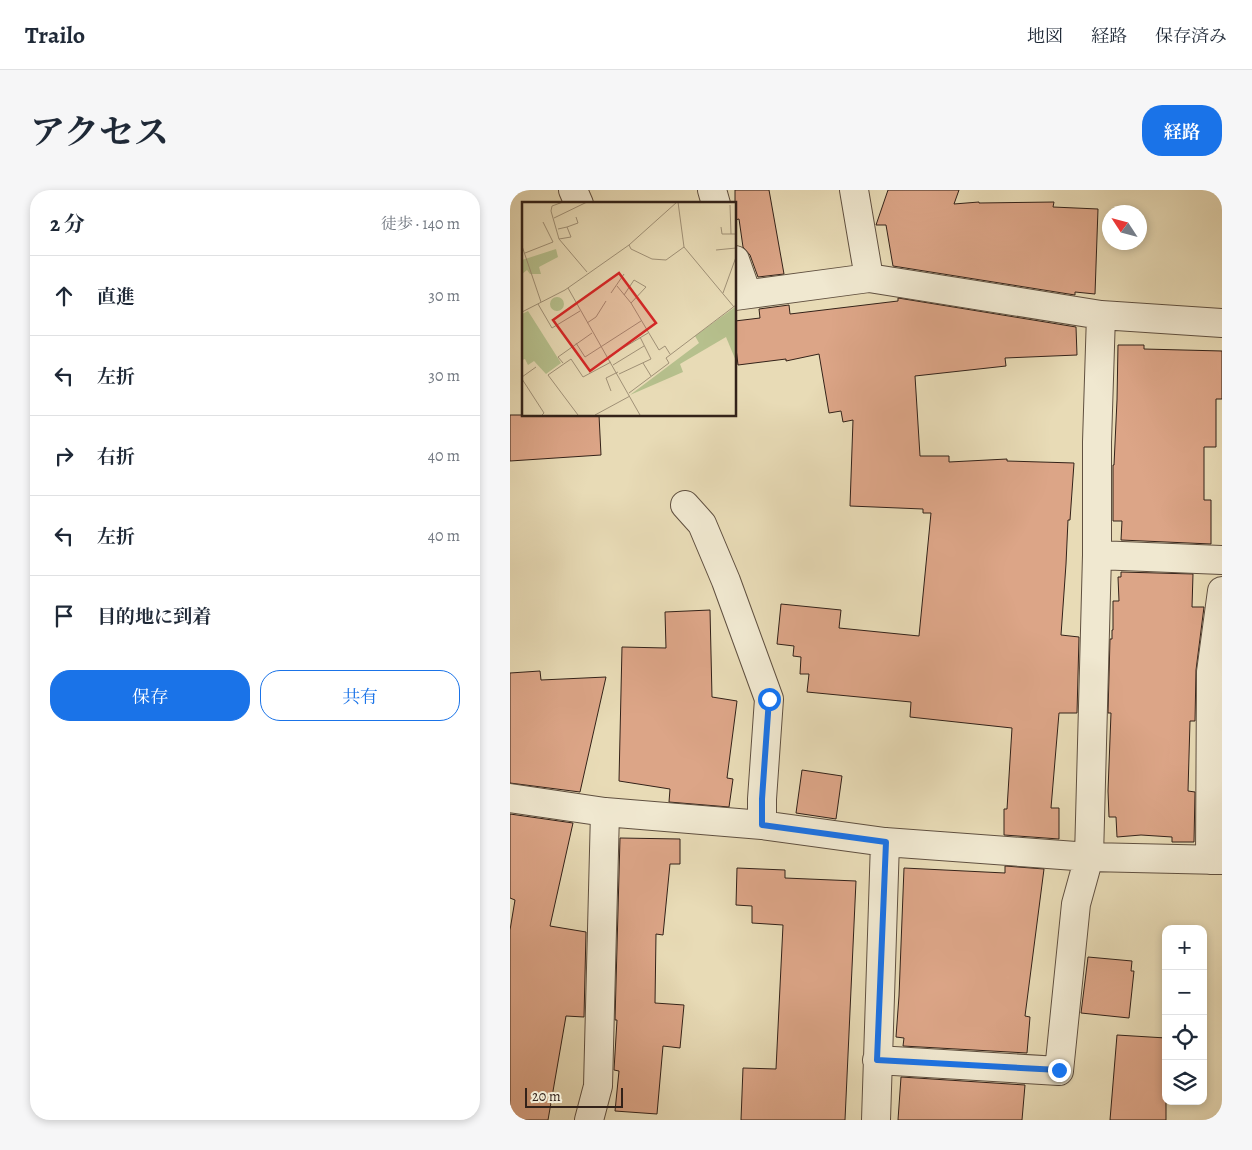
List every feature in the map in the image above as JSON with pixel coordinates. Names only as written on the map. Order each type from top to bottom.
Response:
[{"type":"street","points":[[573,190],[578,202]]},
{"type":"street","points":[[854,190],[869,278]]},
{"type":"street","points":[[736,266],[741,295],[869,278],[1101,315],[1222,323]]},
{"type":"street","points":[[877,1060],[1059,1070],[1076,904],[1089,857],[1101,315]]},
{"type":"street","points":[[685,505],[702,524],[726,581],[769,699],[762,825]]},
{"type":"street","points":[[1097,555],[1222,560]]},
{"type":"street","points":[[510,798],[606,812],[762,825],[886,842],[1089,857],[1216,860],[1211,672],[1222,591]]},
{"type":"street","points":[[589,1120],[598,1086],[606,812]]},
{"type":"street","points":[[876,1120],[886,842]]},
{"type":"building","points":[[735,190],[769,190],[784,274],[758,277],[750,255],[743,247],[739,219],[736,220]]},
{"type":"building","points":[[888,190],[959,190],[954,204],[1054,202],[1053,207],[1098,209],[1095,294],[1075,292],[1075,295],[893,266],[886,225],[876,225]]},
{"type":"building","points":[[898,298],[1076,327],[1077,355],[1005,358],[1006,366],[915,376],[920,456],[949,456],[949,462],[1007,459],[1007,461],[1074,463],[1070,520],[1068,520],[1061,635],[1079,637],[1077,713],[1059,713],[1051,808],[1059,808],[1059,839],[1004,835],[1004,809],[1007,809],[1012,728],[910,717],[911,702],[807,692],[809,674],[800,674],[801,657],[793,656],[794,646],[777,644],[781,604],[841,610],[839,628],[919,636],[931,513],[923,513],[923,509],[850,506],[853,420],[843,422],[841,411],[829,413],[819,354],[786,361],[786,359],[738,365],[736,321],[760,318],[759,309],[789,305],[790,314],[898,301]]},
{"type":"building","points":[[1118,345],[1144,345],[1144,349],[1222,351],[1222,399],[1216,399],[1216,447],[1204,447],[1204,500],[1211,500],[1211,544],[1121,540],[1122,521],[1113,521],[1113,465]]},
{"type":"building","points":[[510,415],[599,416],[601,455],[510,461]]},
{"type":"building","points":[[1121,572],[1193,574],[1192,607],[1204,607],[1196,670],[1195,721],[1190,721],[1188,791],[1195,792],[1194,842],[1172,842],[1172,837],[1141,835],[1117,837],[1116,817],[1109,817],[1111,713],[1108,713],[1110,639],[1112,639],[1113,630],[1113,601],[1119,601],[1118,577],[1121,577]]},
{"type":"building","points":[[710,610],[712,697],[737,701],[727,778],[733,779],[729,807],[669,802],[670,789],[619,781],[622,647],[666,648],[665,612]]},
{"type":"building","points":[[540,671],[541,680],[606,677],[580,792],[510,783],[510,673]]},
{"type":"building","points":[[802,770],[842,776],[836,819],[796,813]]},
{"type":"building","points":[[510,814],[573,823],[550,926],[586,932],[584,1017],[566,1016],[548,1120],[510,1120],[510,930],[515,900],[510,898]]},
{"type":"building","points":[[620,838],[680,839],[680,864],[670,864],[663,935],[656,934],[655,1003],[684,1005],[680,1048],[663,1046],[657,1114],[615,1111],[619,1071],[614,1070],[617,1020],[615,1020]]},
{"type":"building","points":[[1005,866],[1044,869],[1025,1016],[1030,1017],[1027,1053],[903,1046],[904,1038],[896,1037],[904,868],[1005,873]]},
{"type":"building","points":[[737,868],[785,870],[785,878],[856,881],[845,1120],[741,1120],[743,1068],[776,1069],[783,925],[752,923],[752,906],[736,905]]},
{"type":"building","points":[[1088,957],[1132,961],[1131,971],[1134,971],[1129,1018],[1081,1013]]},
{"type":"building","points":[[1117,1035],[1162,1038],[1162,1105],[1166,1105],[1166,1120],[1110,1120]]},
{"type":"building","points":[[901,1077],[1025,1085],[1022,1120],[898,1120]]},
{"type":"route","points":[[769,699],[762,825],[886,842],[877,1060],[1059,1070]]}]
